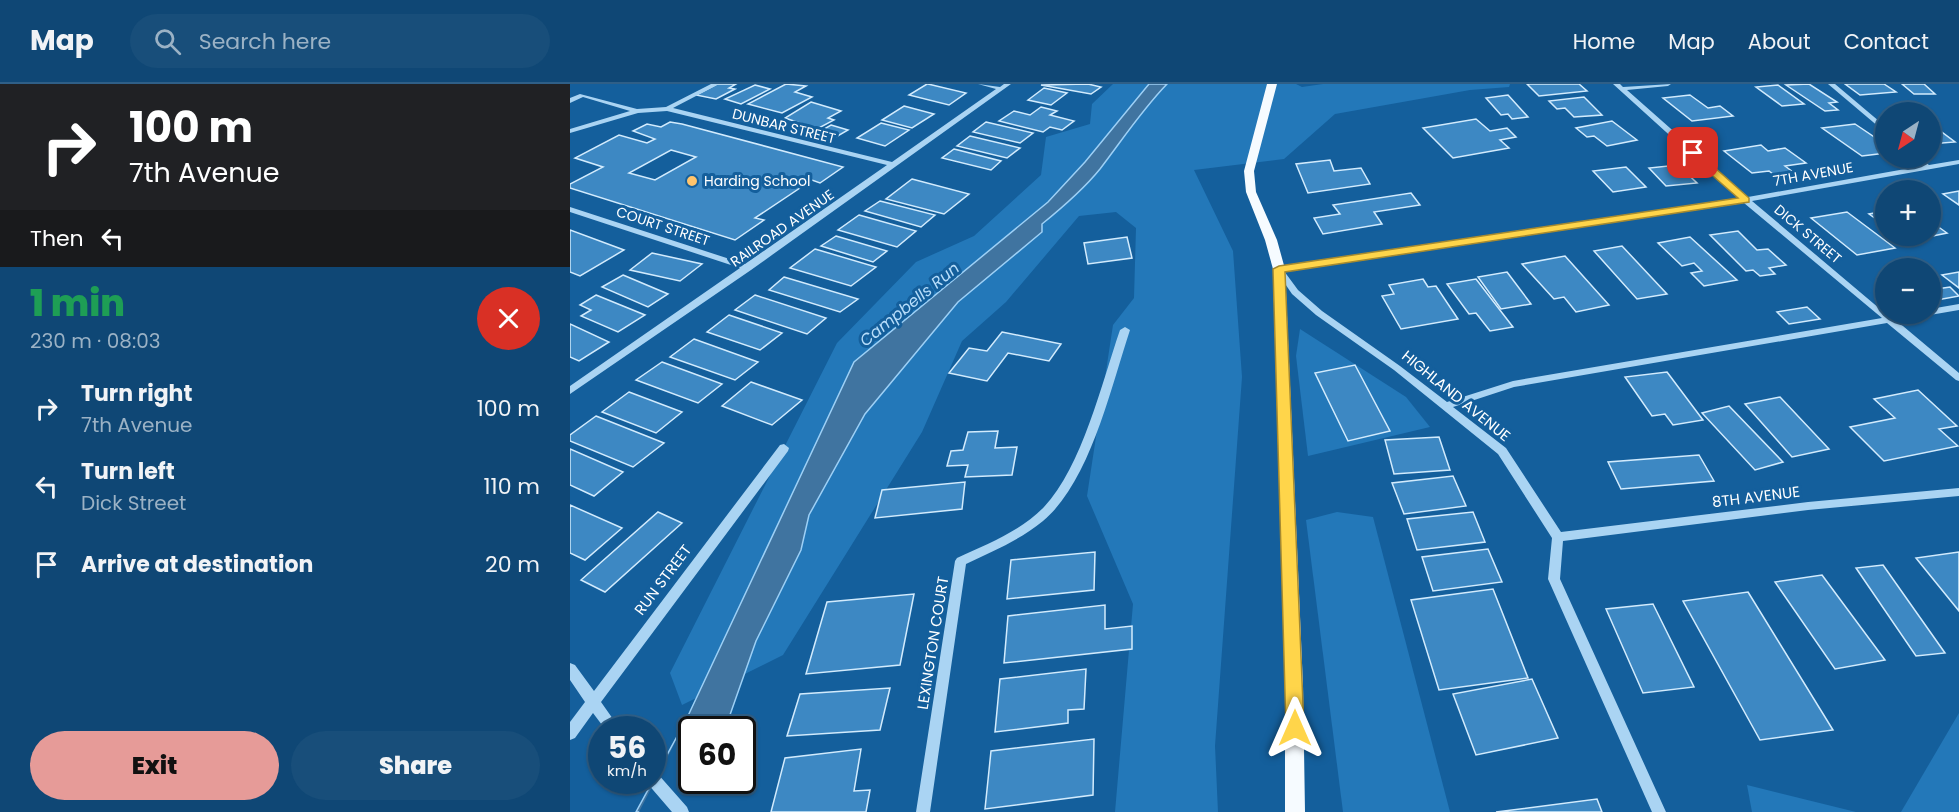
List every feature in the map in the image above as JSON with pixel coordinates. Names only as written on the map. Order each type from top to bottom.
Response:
[{"type":"main road","points":[[1272,84],[1249,171],[1251,192],[1271,240],[1279,269],[1294,686],[1295,812]]},
{"type":"street","points":[[570,131],[637,111],[667,109],[716,84]]},
{"type":"street","points":[[981,84],[1005,86]]},
{"type":"street","points":[[1619,87],[1668,84]]},
{"type":"street","points":[[1831,84],[1875,122]]},
{"type":"street","name":"RAILROAD AVENUE","points":[[570,391],[1005,86]]},
{"type":"street","name":"DICK STREET","points":[[1619,87],[1746,200],[1875,308]]},
{"type":"street","points":[[570,100],[582,95],[637,111]]},
{"type":"street","name":"DUNBAR STREET","points":[[667,109],[895,165]]},
{"type":"street","name":"7TH AVENUE","points":[[1941,165],[1959,162]]},
{"type":"street","name":"7TH AVENUE","points":[[1279,269],[1746,200],[1928,168]]},
{"type":"street","name":"COURT STREET","points":[[570,209],[748,268]]},
{"type":"street","name":"HIGHLAND AVENUE","points":[[1279,269],[1295,292],[1319,313],[1397,368],[1502,451],[1558,537]]},
{"type":"street","points":[[1941,310],[1959,307]]},
{"type":"street","points":[[1445,406],[1513,384],[1875,322]]},
{"type":"street","name":"DICK STREET","points":[[1894,324],[1959,378]]},
{"type":"street","name":"LEXINGTON COURT","points":[[923,812],[961,561],[1004,540],[1048,510],[1076,468],[1125,330]]},
{"type":"street","name":"RUN STREET","points":[[570,733],[784,448]]},
{"type":"street","name":"8TH AVENUE","points":[[1558,537],[1808,506],[1959,492]]},
{"type":"street","points":[[1558,537],[1554,579],[1659,812]]},
{"type":"street","points":[[570,669],[603,716]]},
{"type":"street","points":[[666,794],[682,812]]},
{"type":"shaded area","points":[[1113,84],[1296,84],[1302,87],[1323,84],[1510,84],[1509,87],[1470,90],[1335,114],[1284,159],[1194,170],[1233,251],[1242,377],[1215,746],[1218,812],[1115,812],[1133,604],[1087,496],[1113,325],[1134,298],[1136,228],[1116,212],[1079,216],[1006,302],[962,341],[922,432],[783,655],[682,705],[670,673],[837,343],[916,262],[974,236],[1041,175],[1046,137],[1090,124],[1092,104]]},
{"type":"shaded area","points":[[1149,84],[1167,84],[1140,115],[1093,177],[1042,224],[1042,232],[958,302],[865,414],[809,515],[801,550],[756,641],[730,716],[688,716],[854,362],[1048,202],[1085,162]]},
{"type":"shaded area","points":[[1300,329],[1406,397],[1430,427],[1308,456],[1296,356]]},
{"type":"shaded area","points":[[1337,512],[1373,517],[1450,812],[1343,812],[1306,520]]},
{"type":"shaded area","points":[[1959,713],[1959,812],[1901,812]]},
{"type":"shaded area","points":[[678,735],[678,794],[689,794],[685,812],[636,812],[646,794],[666,794],[666,757]]},
{"type":"shaded area","points":[[1747,785],[1856,812],[1752,812]]},
{"type":"pier","points":[[678,737],[678,794],[697,794],[688,812],[639,812],[648,794],[666,794],[666,760]]},
{"type":"building","points":[[717,84],[736,84],[729,88],[735,89],[716,99],[696,95]]},
{"type":"building","points":[[786,84],[806,86],[795,92],[812,97],[782,113],[748,104]]},
{"type":"building","points":[[927,84],[966,93],[949,105],[909,95]]},
{"type":"building","points":[[1088,84],[1101,87],[1091,94],[1041,85]]},
{"type":"building","points":[[1527,84],[1579,84],[1587,91],[1539,96]]},
{"type":"building","points":[[1809,84],[1837,102],[1829,103],[1838,110],[1825,111],[1786,85]]},
{"type":"building","points":[[1845,84],[1884,84],[1896,92],[1860,95]]},
{"type":"building","points":[[1902,84],[1924,84],[1935,94],[1914,94]]},
{"type":"building","points":[[755,85],[770,89],[741,104],[725,99]]},
{"type":"building","points":[[1778,85],[1804,104],[1782,106],[1756,87]]},
{"type":"building","points":[[1044,88],[1067,93],[1051,105],[1028,100]]},
{"type":"building","points":[[1508,95],[1528,117],[1512,119],[1508,114],[1501,115],[1486,98]]},
{"type":"building","points":[[1690,95],[1708,108],[1720,106],[1733,116],[1692,121],[1663,98]]},
{"type":"building","points":[[1584,97],[1602,115],[1574,117],[1565,108],[1557,109],[1549,101]]},
{"type":"building","points":[[811,102],[841,111],[828,118],[834,120],[817,129],[785,118]]},
{"type":"building","points":[[904,106],[934,114],[912,128],[882,120]]},
{"type":"building","points":[[1041,107],[1057,111],[1050,115],[1074,121],[1062,130],[1050,127],[1043,132],[999,121],[1014,111],[1030,115]]},
{"type":"building","points":[[1476,119],[1490,131],[1507,128],[1516,137],[1500,140],[1509,148],[1453,158],[1423,128]]},
{"type":"building","points":[[1612,121],[1637,140],[1607,146],[1594,136],[1587,137],[1576,128]]},
{"type":"building","name":"Harding School","points":[[670,122],[682,124],[843,167],[820,183],[812,180],[755,218],[764,220],[735,240],[570,188],[570,184],[603,167],[575,158],[619,135],[647,143],[655,139],[633,131],[647,124],[661,127]],"holes":[[[671,150],[696,157],[655,180],[629,173]]]},
{"type":"building","points":[[986,122],[1033,133],[1020,143],[973,132]]},
{"type":"building","points":[[881,123],[909,130],[885,146],[857,138]]},
{"type":"building","points":[[1855,124],[1875,138],[1875,154],[1862,156],[1822,128]]},
{"type":"building","points":[[831,125],[848,130],[836,137],[819,132]]},
{"type":"building","points":[[1941,132],[1955,142],[1941,143]]},
{"type":"building","points":[[970,136],[1020,148],[1007,158],[957,146]]},
{"type":"building","points":[[1761,145],[1768,151],[1785,148],[1806,163],[1785,166],[1797,175],[1778,178],[1769,171],[1752,173],[1724,151]]},
{"type":"building","points":[[954,149],[1001,161],[991,170],[942,158]]},
{"type":"building","points":[[1330,160],[1334,171],[1361,168],[1370,184],[1308,193],[1296,164]]},
{"type":"building","points":[[1678,165],[1697,183],[1666,186],[1649,168]]},
{"type":"building","points":[[1626,167],[1646,187],[1613,192],[1593,171]]},
{"type":"building","points":[[912,179],[969,194],[944,214],[886,199]]},
{"type":"building","points":[[1959,191],[1959,205],[1943,194]]},
{"type":"building","points":[[1411,193],[1420,205],[1374,212],[1382,224],[1323,234],[1314,218],[1340,214],[1333,205]]},
{"type":"building","points":[[880,201],[935,215],[921,227],[865,211]]},
{"type":"building","points":[[1847,212],[1875,233],[1875,246],[1895,248],[1857,255],[1811,218]]},
{"type":"building","points":[[859,215],[916,231],[897,247],[838,230]]},
{"type":"building","points":[[570,230],[624,250],[580,276],[570,272]]},
{"type":"building","points":[[1738,231],[1757,250],[1768,249],[1786,265],[1769,268],[1775,274],[1760,276],[1753,270],[1746,271],[1710,235]]},
{"type":"building","points":[[836,236],[887,251],[873,262],[821,246]]},
{"type":"building","points":[[1127,237],[1132,258],[1088,264],[1084,243]]},
{"type":"building","points":[[1690,237],[1737,280],[1704,286],[1691,273],[1702,271],[1694,263],[1682,266],[1658,243]]},
{"type":"building","points":[[1622,246],[1667,294],[1637,299],[1594,251]]},
{"type":"building","points":[[815,249],[876,267],[851,286],[790,268]]},
{"type":"building","points":[[652,253],[702,264],[680,281],[630,270]]},
{"type":"building","points":[[1565,256],[1609,305],[1576,312],[1564,297],[1554,299],[1522,264]]},
{"type":"building","points":[[1507,272],[1531,304],[1501,309],[1478,277]]},
{"type":"building","points":[[1959,272],[1959,288],[1942,275]]},
{"type":"building","points":[[623,275],[668,294],[648,307],[602,287]]},
{"type":"building","points":[[784,277],[858,299],[840,312],[769,290]]},
{"type":"building","points":[[1423,279],[1428,287],[1436,286],[1458,319],[1401,329],[1382,296],[1394,294],[1389,285]]},
{"type":"building","points":[[1476,279],[1513,327],[1490,331],[1476,313],[1469,314],[1447,284]]},
{"type":"building","points":[[1950,287],[1959,296],[1941,299],[1941,288]]},
{"type":"building","points":[[596,295],[645,315],[618,332],[581,316],[591,310],[580,305]]},
{"type":"building","points":[[755,295],[826,318],[807,334],[735,310]]},
{"type":"building","points":[[1807,307],[1820,319],[1789,324],[1777,312]]},
{"type":"building","points":[[729,315],[782,333],[760,350],[707,332]]},
{"type":"building","points":[[570,324],[609,342],[579,361],[570,357]]},
{"type":"building","points":[[1002,332],[1061,344],[1049,361],[1008,353],[987,381],[949,373],[969,348],[987,351]]},
{"type":"building","points":[[694,339],[758,362],[735,380],[670,357]]},
{"type":"building","points":[[662,362],[722,384],[698,403],[636,380]]},
{"type":"building","points":[[1355,365],[1390,431],[1348,441],[1315,373]]},
{"type":"building","points":[[1667,372],[1703,420],[1673,425],[1665,414],[1652,416],[1625,377]]},
{"type":"building","points":[[751,382],[802,400],[772,425],[722,406]]},
{"type":"building","points":[[1918,390],[1957,426],[1939,429],[1958,446],[1884,461],[1850,427],[1895,418],[1874,399]]},
{"type":"building","points":[[629,392],[682,412],[656,433],[602,412]]},
{"type":"building","points":[[1780,397],[1829,449],[1792,457],[1745,404]]},
{"type":"building","points":[[1729,406],[1783,462],[1755,470],[1702,413]]},
{"type":"building","points":[[596,416],[664,443],[633,467],[570,441],[570,435]]},
{"type":"building","points":[[998,431],[995,448],[1017,447],[1012,475],[965,477],[968,465],[947,466],[951,451],[963,450],[968,432]]},
{"type":"building","points":[[1439,437],[1450,470],[1394,474],[1385,440]]},
{"type":"building","points":[[570,449],[623,472],[594,496],[570,485]]},
{"type":"building","points":[[1699,455],[1714,481],[1621,489],[1608,462]]},
{"type":"building","points":[[1453,476],[1466,506],[1404,514],[1392,483]]},
{"type":"building","points":[[965,482],[962,509],[875,518],[882,490]]},
{"type":"building","points":[[570,505],[622,528],[585,560],[570,553]]},
{"type":"building","points":[[658,512],[682,523],[605,592],[581,580]]},
{"type":"building","points":[[1473,512],[1485,542],[1417,550],[1407,519]]},
{"type":"building","points":[[1488,549],[1502,582],[1433,591],[1422,557]]},
{"type":"building","points":[[1095,552],[1094,590],[1007,599],[1011,560]]},
{"type":"building","points":[[1959,552],[1959,611],[1916,558]]},
{"type":"building","points":[[1883,565],[1945,653],[1916,656],[1856,568]]},
{"type":"building","points":[[1822,575],[1885,660],[1835,669],[1775,582]]},
{"type":"building","points":[[1493,589],[1528,678],[1439,690],[1411,600]]},
{"type":"building","points":[[1748,592],[1833,730],[1760,740],[1683,601]]},
{"type":"building","points":[[914,594],[900,665],[806,674],[827,602]]},
{"type":"building","points":[[1653,604],[1694,687],[1643,693],[1606,609]]},
{"type":"building","points":[[1105,605],[1105,629],[1132,626],[1132,649],[1004,663],[1008,616]]},
{"type":"building","points":[[1086,669],[1084,709],[1068,710],[1068,723],[995,732],[1000,679]]},
{"type":"building","points":[[1532,679],[1558,738],[1476,755],[1453,694]]},
{"type":"building","points":[[890,688],[880,730],[787,736],[800,694]]},
{"type":"building","points":[[1094,739],[1093,795],[985,809],[991,751]]},
{"type":"building","points":[[861,749],[854,791],[870,790],[866,812],[771,812],[785,758]]},
{"type":"building","points":[[1597,799],[1602,812],[1496,812]]},
{"type":"place","name":"Harding School","points":[[692,181]]},
{"type":"route","points":[[1295,728],[1279,269],[1746,200],[1693,153]]},
{"type":"water label","name":"Campbells Run","points":[[909,304]]}]
